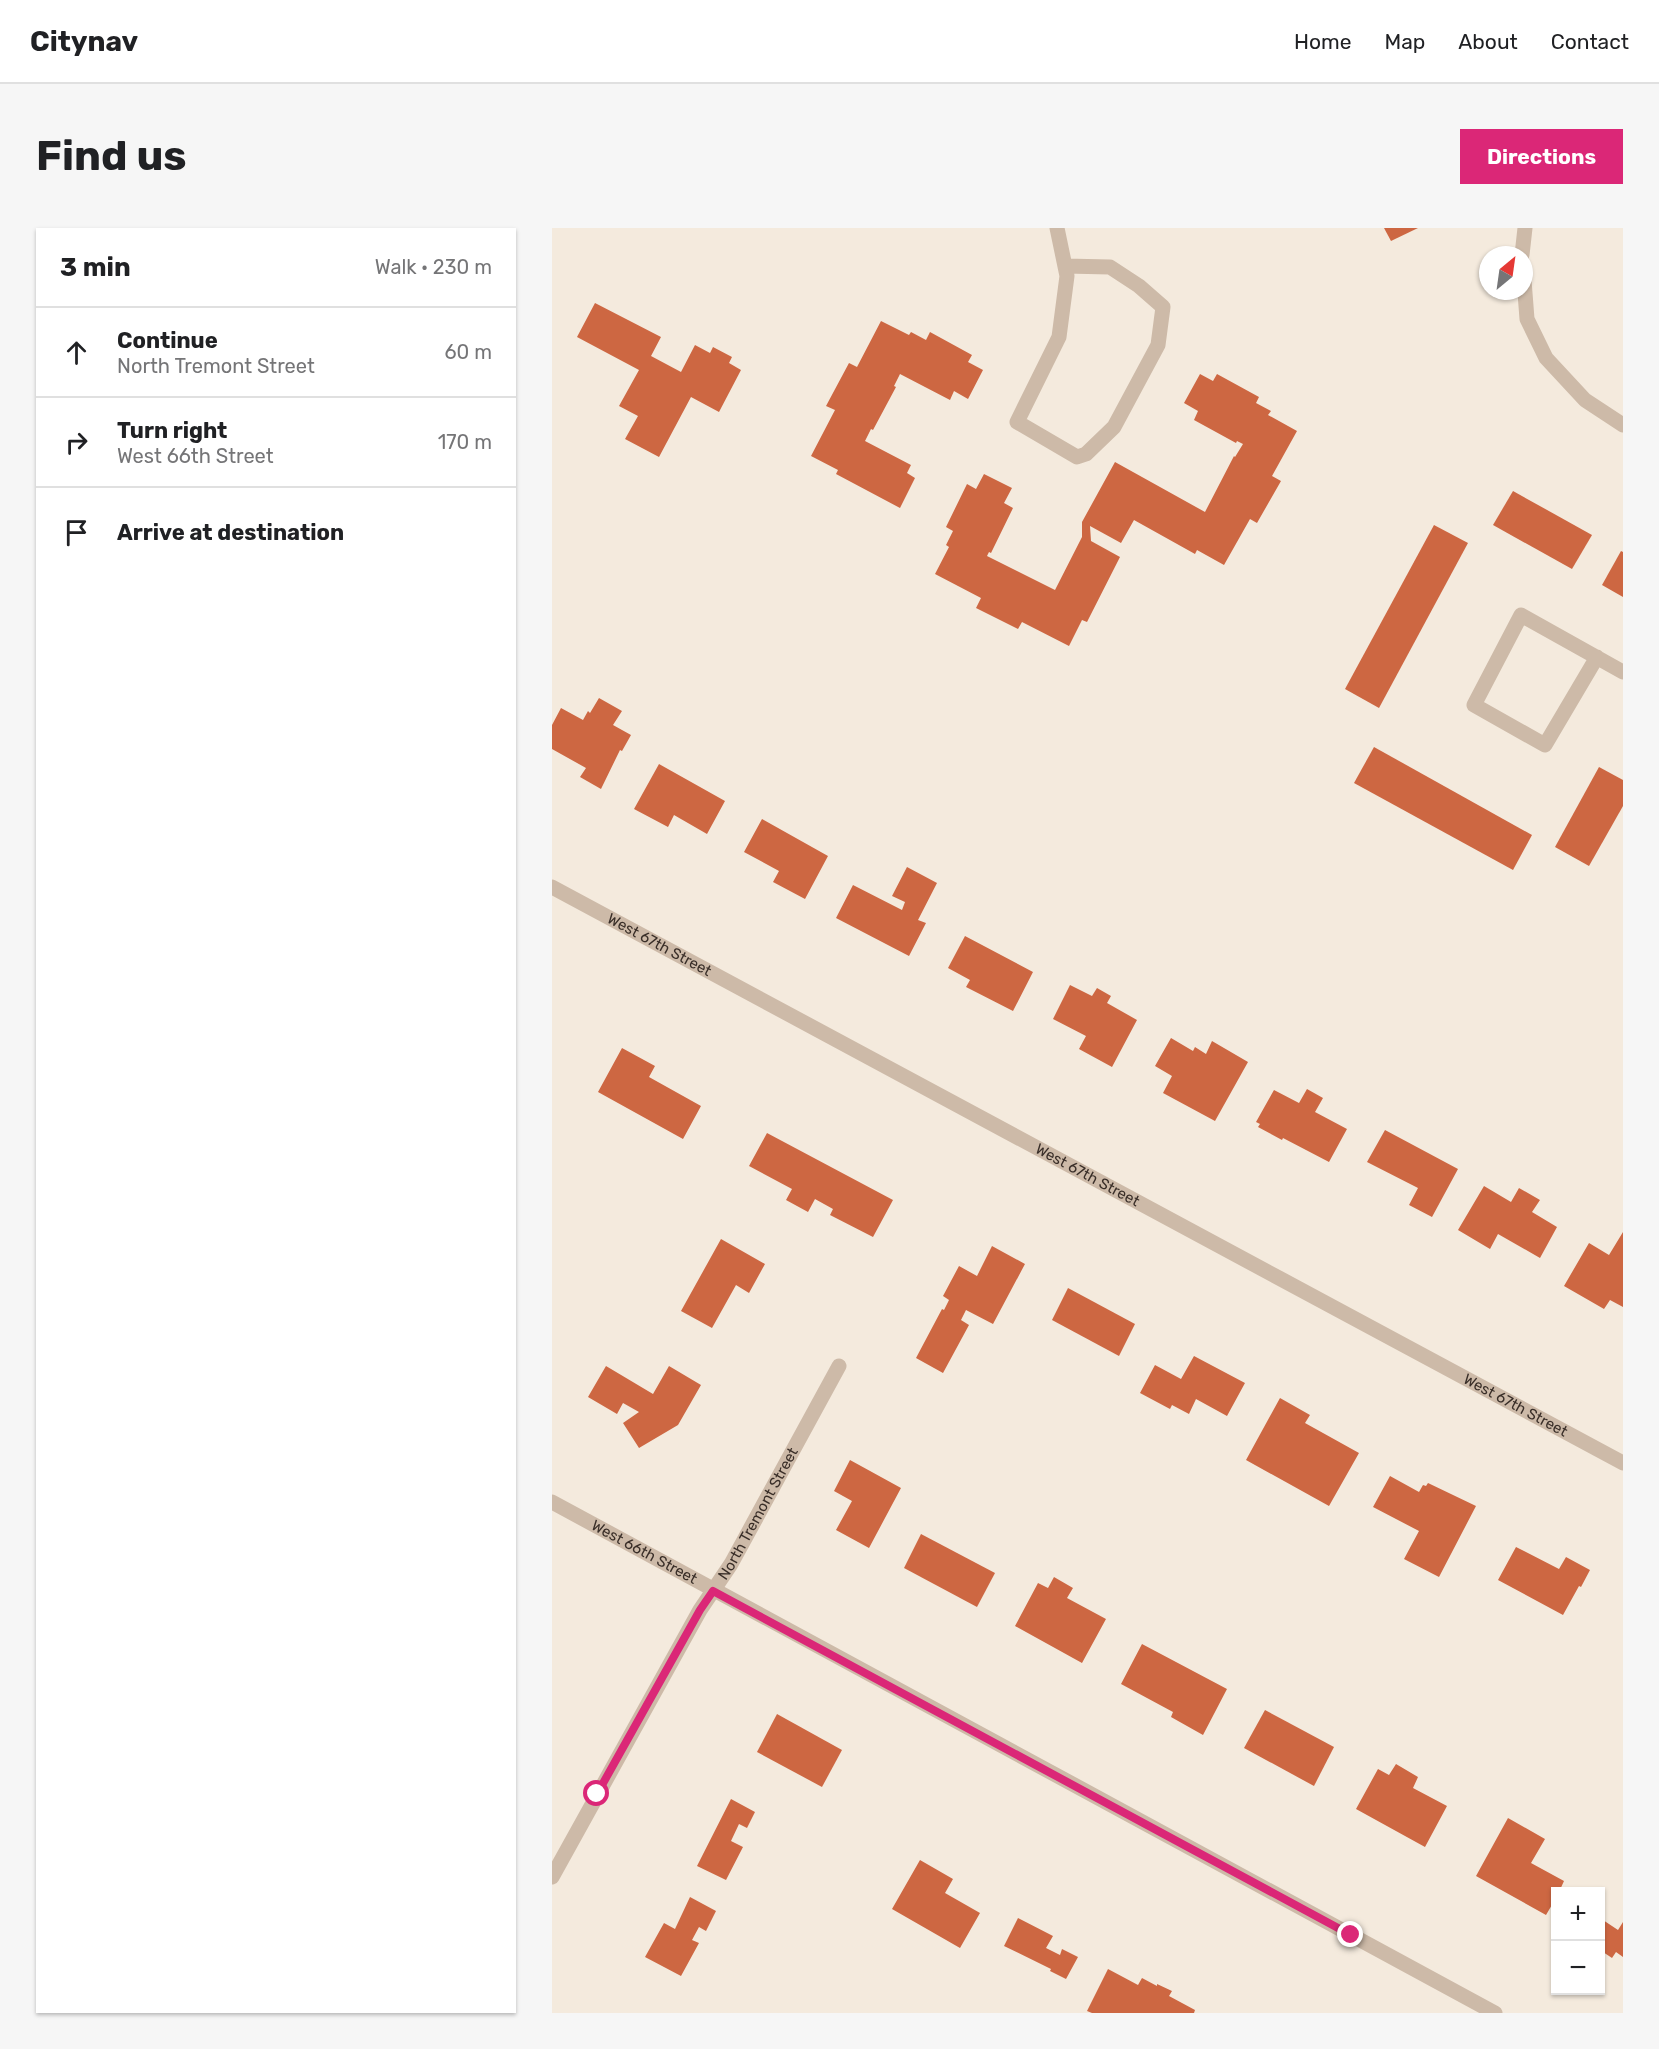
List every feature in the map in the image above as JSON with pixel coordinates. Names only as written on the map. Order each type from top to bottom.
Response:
[{"type":"street","points":[[1057,228],[1067,276],[1059,337],[1017,422],[1077,457],[1086,454],[1114,427],[1158,345],[1163,308],[1139,285],[1110,267],[1065,266]]},
{"type":"street","points":[[1523,246],[1525,228]]},
{"type":"street","points":[[1526,300],[1527,319],[1546,358],[1585,400],[1623,425]]},
{"type":"street","points":[[1597,657],[1545,745],[1474,705],[1521,615],[1597,657],[1623,672]]},
{"type":"street","name":"West 67th Street","points":[[552,887],[1623,1463]]},
{"type":"street","name":"North Tremont Street","points":[[552,1876],[700,1610],[731,1564],[838,1366]]},
{"type":"street","name":"West 66th Street","points":[[552,1502],[1495,2013]]},
{"type":"building","points":[[1384,228],[1418,228],[1391,241]]},
{"type":"building","points":[[595,303],[661,337],[651,356],[681,372],[695,345],[710,353],[713,347],[732,357],[729,363],[741,370],[719,412],[691,397],[659,457],[625,439],[638,416],[619,406],[639,370],[577,337]]},
{"type":"building","points":[[881,321],[909,335],[911,332],[926,340],[930,332],[972,355],[968,362],[983,370],[968,399],[954,391],[950,400],[900,374],[894,386],[896,387],[865,441],[911,465],[907,473],[915,478],[900,508],[836,474],[838,470],[811,456],[835,410],[826,406],[849,363],[857,367]]},
{"type":"building","points":[[1200,374],[1213,381],[1217,374],[1259,397],[1256,403],[1271,411],[1268,415],[1297,431],[1272,476],[1281,481],[1257,523],[1250,519],[1224,565],[1197,550],[1195,554],[1134,520],[1121,543],[1090,526],[1091,541],[1120,557],[1087,622],[1082,620],[1069,646],[1022,622],[1018,629],[976,608],[981,598],[935,574],[949,547],[946,545],[953,531],[946,527],[967,484],[976,489],[984,474],[1012,488],[1004,503],[1013,508],[991,553],[989,552],[987,556],[1055,590],[1082,537],[1082,522],[1115,462],[1205,512],[1234,456],[1243,444],[1237,441],[1236,443],[1194,420],[1198,411],[1184,403]]},
{"type":"building","points":[[1513,491],[1592,535],[1572,569],[1493,525]]},
{"type":"building","points":[[1434,525],[1468,543],[1379,708],[1345,689]]},
{"type":"building","points":[[1621,551],[1623,552],[1623,597],[1602,585]]},
{"type":"building","points":[[599,698],[622,711],[613,725],[631,735],[622,751],[620,750],[601,789],[580,777],[586,768],[552,749],[552,725],[561,708],[583,720]]},
{"type":"building","points":[[1374,747],[1532,835],[1513,870],[1354,783]]},
{"type":"building","points":[[659,764],[725,801],[707,834],[674,815],[668,827],[634,809]]},
{"type":"building","points":[[1599,767],[1623,780],[1623,806],[1589,866],[1555,847]]},
{"type":"building","points":[[762,819],[828,856],[805,899],[773,882],[779,871],[744,852]]},
{"type":"building","points":[[907,867],[937,883],[918,920],[926,923],[909,956],[836,918],[853,885],[902,910],[905,902],[892,896]]},
{"type":"building","points":[[965,936],[1033,972],[1013,1011],[966,987],[970,980],[948,968]]},
{"type":"building","points":[[1070,985],[1092,996],[1097,988],[1111,996],[1107,1003],[1137,1020],[1112,1067],[1079,1049],[1086,1036],[1053,1019]]},
{"type":"building","points":[[1171,1038],[1193,1051],[1195,1047],[1206,1054],[1212,1041],[1248,1062],[1215,1121],[1163,1093],[1172,1076],[1155,1066]]},
{"type":"building","points":[[622,1048],[655,1066],[649,1077],[701,1106],[683,1139],[598,1092]]},
{"type":"building","points":[[1307,1089],[1323,1098],[1315,1112],[1347,1129],[1329,1162],[1258,1127],[1260,1124],[1256,1122],[1274,1090],[1299,1103]]},
{"type":"building","points":[[1385,1130],[1458,1169],[1432,1217],[1409,1205],[1418,1188],[1367,1162]]},
{"type":"building","points":[[767,1133],[893,1200],[873,1237],[830,1215],[833,1209],[815,1199],[808,1212],[786,1200],[792,1189],[749,1166]]},
{"type":"building","points":[[1484,1186],[1511,1202],[1519,1188],[1540,1200],[1532,1212],[1557,1227],[1540,1258],[1498,1234],[1490,1249],[1458,1230]]},
{"type":"building","points":[[1623,1232],[1623,1307],[1610,1300],[1604,1309],[1564,1286],[1589,1243],[1609,1255]]},
{"type":"building","points":[[721,1239],[765,1264],[749,1293],[736,1285],[712,1328],[681,1311]]},
{"type":"building","points":[[992,1246],[1025,1264],[993,1324],[966,1310],[961,1320],[969,1325],[943,1373],[916,1358],[949,1300],[943,1296],[959,1266],[977,1276]]},
{"type":"building","points":[[1068,1288],[1135,1324],[1119,1356],[1052,1320]]},
{"type":"building","points":[[1194,1356],[1245,1383],[1227,1416],[1196,1399],[1189,1414],[1172,1405],[1170,1409],[1140,1393],[1155,1365],[1181,1379]]},
{"type":"building","points":[[606,1366],[653,1394],[669,1366],[701,1385],[678,1425],[639,1448],[623,1423],[639,1412],[623,1403],[617,1414],[588,1397]]},
{"type":"building","points":[[1280,1398],[1310,1415],[1305,1423],[1359,1453],[1329,1506],[1246,1460]]},
{"type":"building","points":[[850,1460],[901,1488],[869,1548],[836,1530],[852,1501],[834,1491]]},
{"type":"building","points":[[1390,1476],[1419,1492],[1423,1485],[1426,1486],[1428,1483],[1476,1506],[1439,1577],[1404,1559],[1419,1531],[1373,1507]]},
{"type":"building","points":[[921,1534],[995,1573],[977,1607],[904,1568]]},
{"type":"building","points":[[1516,1547],[1559,1569],[1566,1557],[1590,1570],[1563,1615],[1498,1580]]},
{"type":"building","points":[[1054,1577],[1073,1588],[1067,1598],[1106,1619],[1082,1663],[1015,1626],[1038,1583],[1048,1588]]},
{"type":"building","points":[[1142,1644],[1227,1689],[1203,1735],[1171,1717],[1173,1712],[1121,1684]]},
{"type":"building","points":[[1265,1710],[1334,1747],[1314,1786],[1244,1748]]},
{"type":"building","points":[[777,1714],[842,1750],[822,1787],[757,1752]]},
{"type":"building","points":[[1396,1764],[1418,1777],[1413,1788],[1447,1806],[1425,1847],[1356,1809],[1378,1769],[1389,1775]]},
{"type":"building","points":[[731,1799],[755,1812],[747,1828],[739,1824],[731,1841],[743,1847],[726,1880],[697,1866]]},
{"type":"building","points":[[1508,1818],[1545,1839],[1531,1863],[1564,1881],[1561,1887],[1551,1887],[1551,1906],[1546,1915],[1476,1876]]},
{"type":"building","points":[[920,1860],[953,1879],[945,1893],[980,1913],[960,1948],[892,1909]]},
{"type":"building","points":[[690,1897],[716,1911],[706,1931],[699,1927],[692,1940],[699,1943],[681,1976],[645,1957],[664,1923],[675,1929]]},
{"type":"building","points":[[1018,1918],[1053,1936],[1046,1948],[1060,1955],[1062,1949],[1078,1957],[1066,1979],[1004,1946]]},
{"type":"building","points":[[1605,1921],[1618,1930],[1623,1922],[1623,1957],[1616,1952],[1612,1958],[1605,1953]]},
{"type":"building","points":[[1108,1969],[1138,1985],[1142,1978],[1172,1991],[1169,1996],[1195,2010],[1194,2013],[1092,2013],[1087,2011]]},
{"type":"route","points":[[597,1794],[704,1602],[713,1591],[1351,1935]]}]
